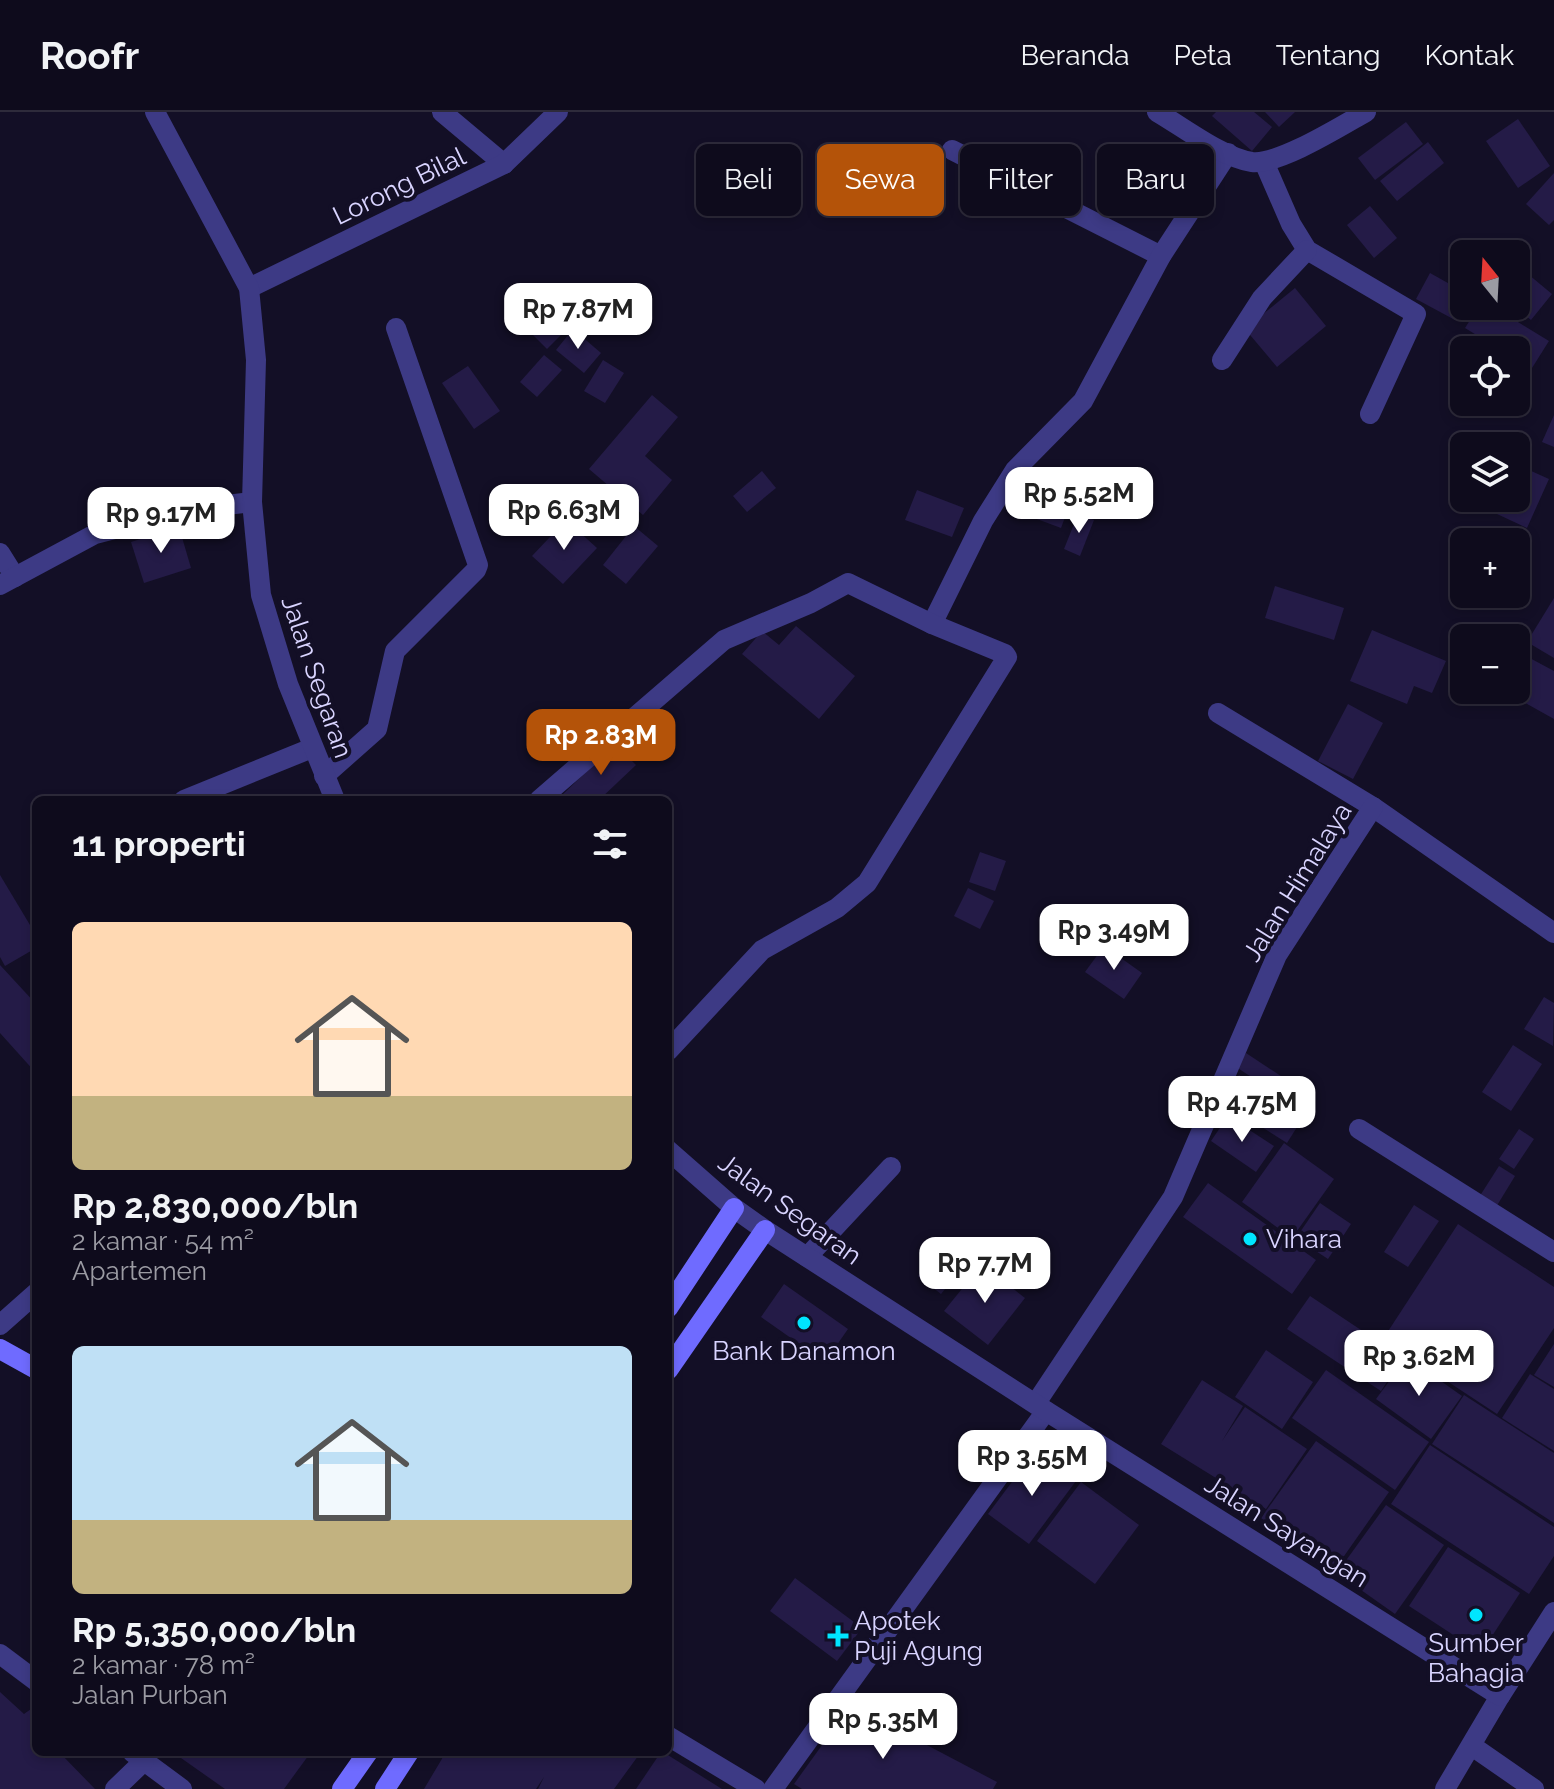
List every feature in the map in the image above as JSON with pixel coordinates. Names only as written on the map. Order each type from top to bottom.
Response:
[{"type":"main road","points":[[672,1302],[734,1208]]},
{"type":"main road","points":[[672,1364],[765,1230]]},
{"type":"main road","points":[[0,1349],[32,1367]]},
{"type":"main road","points":[[342,1789],[365,1756]]},
{"type":"main road","points":[[385,1789],[406,1756]]},
{"type":"street","name":"Jalan Segaran","points":[[155,112],[249,288],[256,360],[252,502],[265,615],[312,748],[333,796]]},
{"type":"street","points":[[442,112],[504,164]]},
{"type":"street","name":"Lorong Bilal","points":[[249,288],[504,164],[558,112]]},
{"type":"street","points":[[1157,112],[1228,153],[1248,161],[1264,162],[1366,112]]},
{"type":"street","points":[[952,150],[1161,256]]},
{"type":"street","points":[[932,624],[983,521],[1015,470],[1083,401],[1161,256],[1228,153]]},
{"type":"street","points":[[1264,162],[1291,224],[1307,250],[1416,314],[1370,414]]},
{"type":"street","points":[[1222,360],[1262,298],[1307,250]]},
{"type":"street","points":[[324,776],[377,729],[395,651],[478,565],[396,328]]},
{"type":"street","points":[[0,553],[8,581],[95,534],[192,509],[252,502]]},
{"type":"street","points":[[544,796],[724,640],[811,603],[842,586],[853,585],[932,624],[1005,654],[1006,662],[867,883],[837,908],[762,950],[672,1047]]},
{"type":"street","points":[[1218,713],[1373,807],[1554,933]]},
{"type":"street","points":[[194,796],[312,748]]},
{"type":"street","name":"Jalan Himalaya","points":[[773,1789],[1041,1407],[1173,1197],[1277,955],[1373,807]]},
{"type":"street","points":[[1359,1129],[1554,1252]]},
{"type":"street","name":"Jalan Segaran","points":[[672,1154],[734,1208],[765,1230],[1041,1407]]},
{"type":"street","points":[[807,1257],[891,1167]]},
{"type":"street","points":[[0,1325],[32,1297]]},
{"type":"street","name":"Jalan Sayangan","points":[[1041,1407],[1500,1696]]},
{"type":"street","points":[[1445,1789],[1500,1696],[1547,1635],[1554,1612]]},
{"type":"street","points":[[0,1654],[32,1678]]},
{"type":"street","points":[[672,1738],[756,1789]]},
{"type":"street","points":[[1472,1746],[1534,1789]]},
{"type":"street","points":[[115,1789],[138,1756],[182,1789]]},
{"type":"building","points":[[1216,112],[1254,112],[1272,127],[1252,151],[1212,116]]},
{"type":"building","points":[[1265,112],[1295,112],[1279,127]]},
{"type":"building","points":[[1518,119],[1550,166],[1518,188],[1486,141]]},
{"type":"building","points":[[1406,122],[1423,144],[1375,180],[1358,158]]},
{"type":"building","points":[[1428,142],[1444,163],[1397,201],[1380,181]]},
{"type":"building","points":[[1554,173],[1554,220],[1549,225],[1526,204]]},
{"type":"building","points":[[1370,206],[1397,238],[1374,258],[1347,225]]},
{"type":"building","points":[[1430,273],[1450,284],[1450,317],[1416,299]]},
{"type":"building","points":[[1530,276],[1552,294],[1530,319]]},
{"type":"building","points":[[1295,288],[1326,326],[1277,367],[1245,329]]},
{"type":"building","points":[[541,295],[571,325],[547,349],[517,319]]},
{"type":"building","points":[[1470,320],[1515,320],[1549,341],[1532,368],[1530,336],[1478,336],[1465,328]]},
{"type":"building","points":[[573,329],[601,353],[584,373],[556,350]]},
{"type":"building","points":[[544,355],[562,370],[537,397],[520,382]]},
{"type":"building","points":[[603,360],[624,373],[605,403],[584,391]]},
{"type":"building","points":[[468,366],[500,411],[474,429],[442,383]]},
{"type":"building","points":[[652,395],[678,417],[645,456],[672,480],[643,515],[589,469]]},
{"type":"building","points":[[1554,415],[1554,447],[1542,442]]},
{"type":"building","points":[[1530,470],[1549,479],[1527,528],[1497,514],[1530,512]]},
{"type":"building","points":[[762,471],[776,488],[747,512],[733,496]]},
{"type":"building","points":[[1019,484],[1070,504],[1061,528],[1010,509]]},
{"type":"building","points":[[917,490],[964,508],[952,537],[905,520]]},
{"type":"building","points":[[1078,514],[1094,520],[1080,556],[1064,549]]},
{"type":"building","points":[[566,520],[597,548],[563,584],[532,556]]},
{"type":"building","points":[[634,526],[658,546],[626,584],[603,565]]},
{"type":"building","points":[[179,527],[191,568],[144,583],[131,542]]},
{"type":"building","points":[[1275,586],[1344,608],[1334,640],[1265,618]]},
{"type":"building","points":[[1554,598],[1554,658],[1530,644],[1530,637]]},
{"type":"building","points":[[796,626],[855,676],[819,719],[742,654],[762,631],[779,645]]},
{"type":"building","points":[[1372,630],[1446,661],[1432,693],[1414,686],[1407,704],[1350,681]]},
{"type":"building","points":[[1530,658],[1554,671],[1554,719],[1527,704],[1530,704]]},
{"type":"building","points":[[1348,704],[1383,723],[1353,779],[1318,761]]},
{"type":"building","points":[[635,721],[654,741],[636,758],[617,739]]},
{"type":"building","points":[[615,744],[636,765],[603,796],[561,796]]},
{"type":"building","points":[[980,852],[1006,861],[995,891],[969,882]]},
{"type":"building","points":[[0,875],[32,928],[32,950],[5,966],[0,957]]},
{"type":"building","points":[[968,888],[994,901],[980,929],[954,916]]},
{"type":"building","points":[[1104,946],[1142,973],[1124,999],[1085,972]]},
{"type":"building","points":[[0,965],[32,1000],[32,1069],[0,1033]]},
{"type":"building","points":[[1544,997],[1554,1003],[1553,1046],[1524,1029]]},
{"type":"building","points":[[1513,1045],[1542,1064],[1511,1111],[1482,1092]]},
{"type":"building","points":[[1246,1053],[1308,1094],[1299,1108],[1236,1067]]},
{"type":"building","points":[[1239,1075],[1304,1116],[1287,1143],[1221,1101]]},
{"type":"building","points":[[1228,1116],[1274,1146],[1256,1172],[1211,1141]]},
{"type":"building","points":[[1519,1129],[1534,1139],[1514,1169],[1499,1159]]},
{"type":"building","points":[[1284,1143],[1334,1179],[1292,1238],[1242,1202]]},
{"type":"building","points":[[1499,1166],[1515,1176],[1493,1212],[1476,1202]]},
{"type":"building","name":"Vihara","points":[[1208,1183],[1316,1260],[1292,1294],[1183,1217]]},
{"type":"building","points":[[1320,1203],[1351,1224],[1328,1259],[1296,1238]]},
{"type":"building","points":[[1414,1205],[1439,1221],[1408,1267],[1384,1252]]},
{"type":"building","points":[[1458,1224],[1554,1287],[1554,1328],[1497,1414],[1383,1339]]},
{"type":"building","points":[[945,1242],[968,1261],[941,1294],[918,1276]]},
{"type":"building","points":[[982,1264],[1025,1298],[988,1345],[944,1311]]},
{"type":"building","name":"Bank Danamon","points":[[784,1284],[848,1329],[825,1362],[761,1317]]},
{"type":"building","points":[[1310,1296],[1403,1358],[1381,1391],[1287,1329]]},
{"type":"building","points":[[1554,1344],[1554,1387],[1534,1375]]},
{"type":"building","points":[[1266,1350],[1313,1382],[1282,1429],[1235,1397]]},
{"type":"building","points":[[1407,1357],[1462,1396],[1431,1439],[1376,1399]]},
{"type":"building","points":[[1326,1370],[1429,1442],[1395,1490],[1292,1418]]},
{"type":"building","points":[[1530,1374],[1554,1389],[1554,1451],[1502,1418]]},
{"type":"building","points":[[1202,1380],[1243,1406],[1222,1441],[1245,1407],[1307,1449],[1266,1509],[1161,1444]]},
{"type":"building","points":[[1464,1395],[1554,1453],[1554,1523],[1432,1444]]},
{"type":"building","points":[[1316,1441],[1389,1492],[1335,1569],[1261,1518]]},
{"type":"building","points":[[1430,1445],[1554,1527],[1554,1556],[1529,1594],[1391,1504]]},
{"type":"building","points":[[1035,1451],[1076,1481],[1029,1544],[988,1514]]},
{"type":"building","points":[[1081,1482],[1139,1525],[1095,1584],[1037,1541]]},
{"type":"building","points":[[1386,1505],[1444,1545],[1395,1614],[1337,1573]]},
{"type":"building","points":[[1448,1547],[1520,1593],[1481,1653],[1409,1606]]},
{"type":"building","points":[[795,1578],[862,1628],[837,1661],[770,1611]]},
{"type":"building","points":[[0,1692],[24,1714],[32,1710],[32,1756],[63,1756],[95,1789],[0,1789]]},
{"type":"building","points":[[851,1705],[997,1782],[993,1789],[802,1789],[794,1784]]},
{"type":"building","points":[[308,1756],[284,1789],[225,1789],[181,1758]]},
{"type":"building","points":[[444,1756],[638,1756],[614,1789],[538,1789],[544,1777],[536,1789],[424,1789]]},
{"type":"building","points":[[658,1756],[669,1756],[722,1789],[636,1789]]},
{"type":"place","name":"Vihara","points":[[1250,1239]]},
{"type":"place","name":"Bank Danamon","points":[[804,1323]]},
{"type":"place","name":"Sumber Bahagia","points":[[1476,1615]]},
{"type":"place","name":"Apotek Puji Agung","points":[[838,1636]]}]
